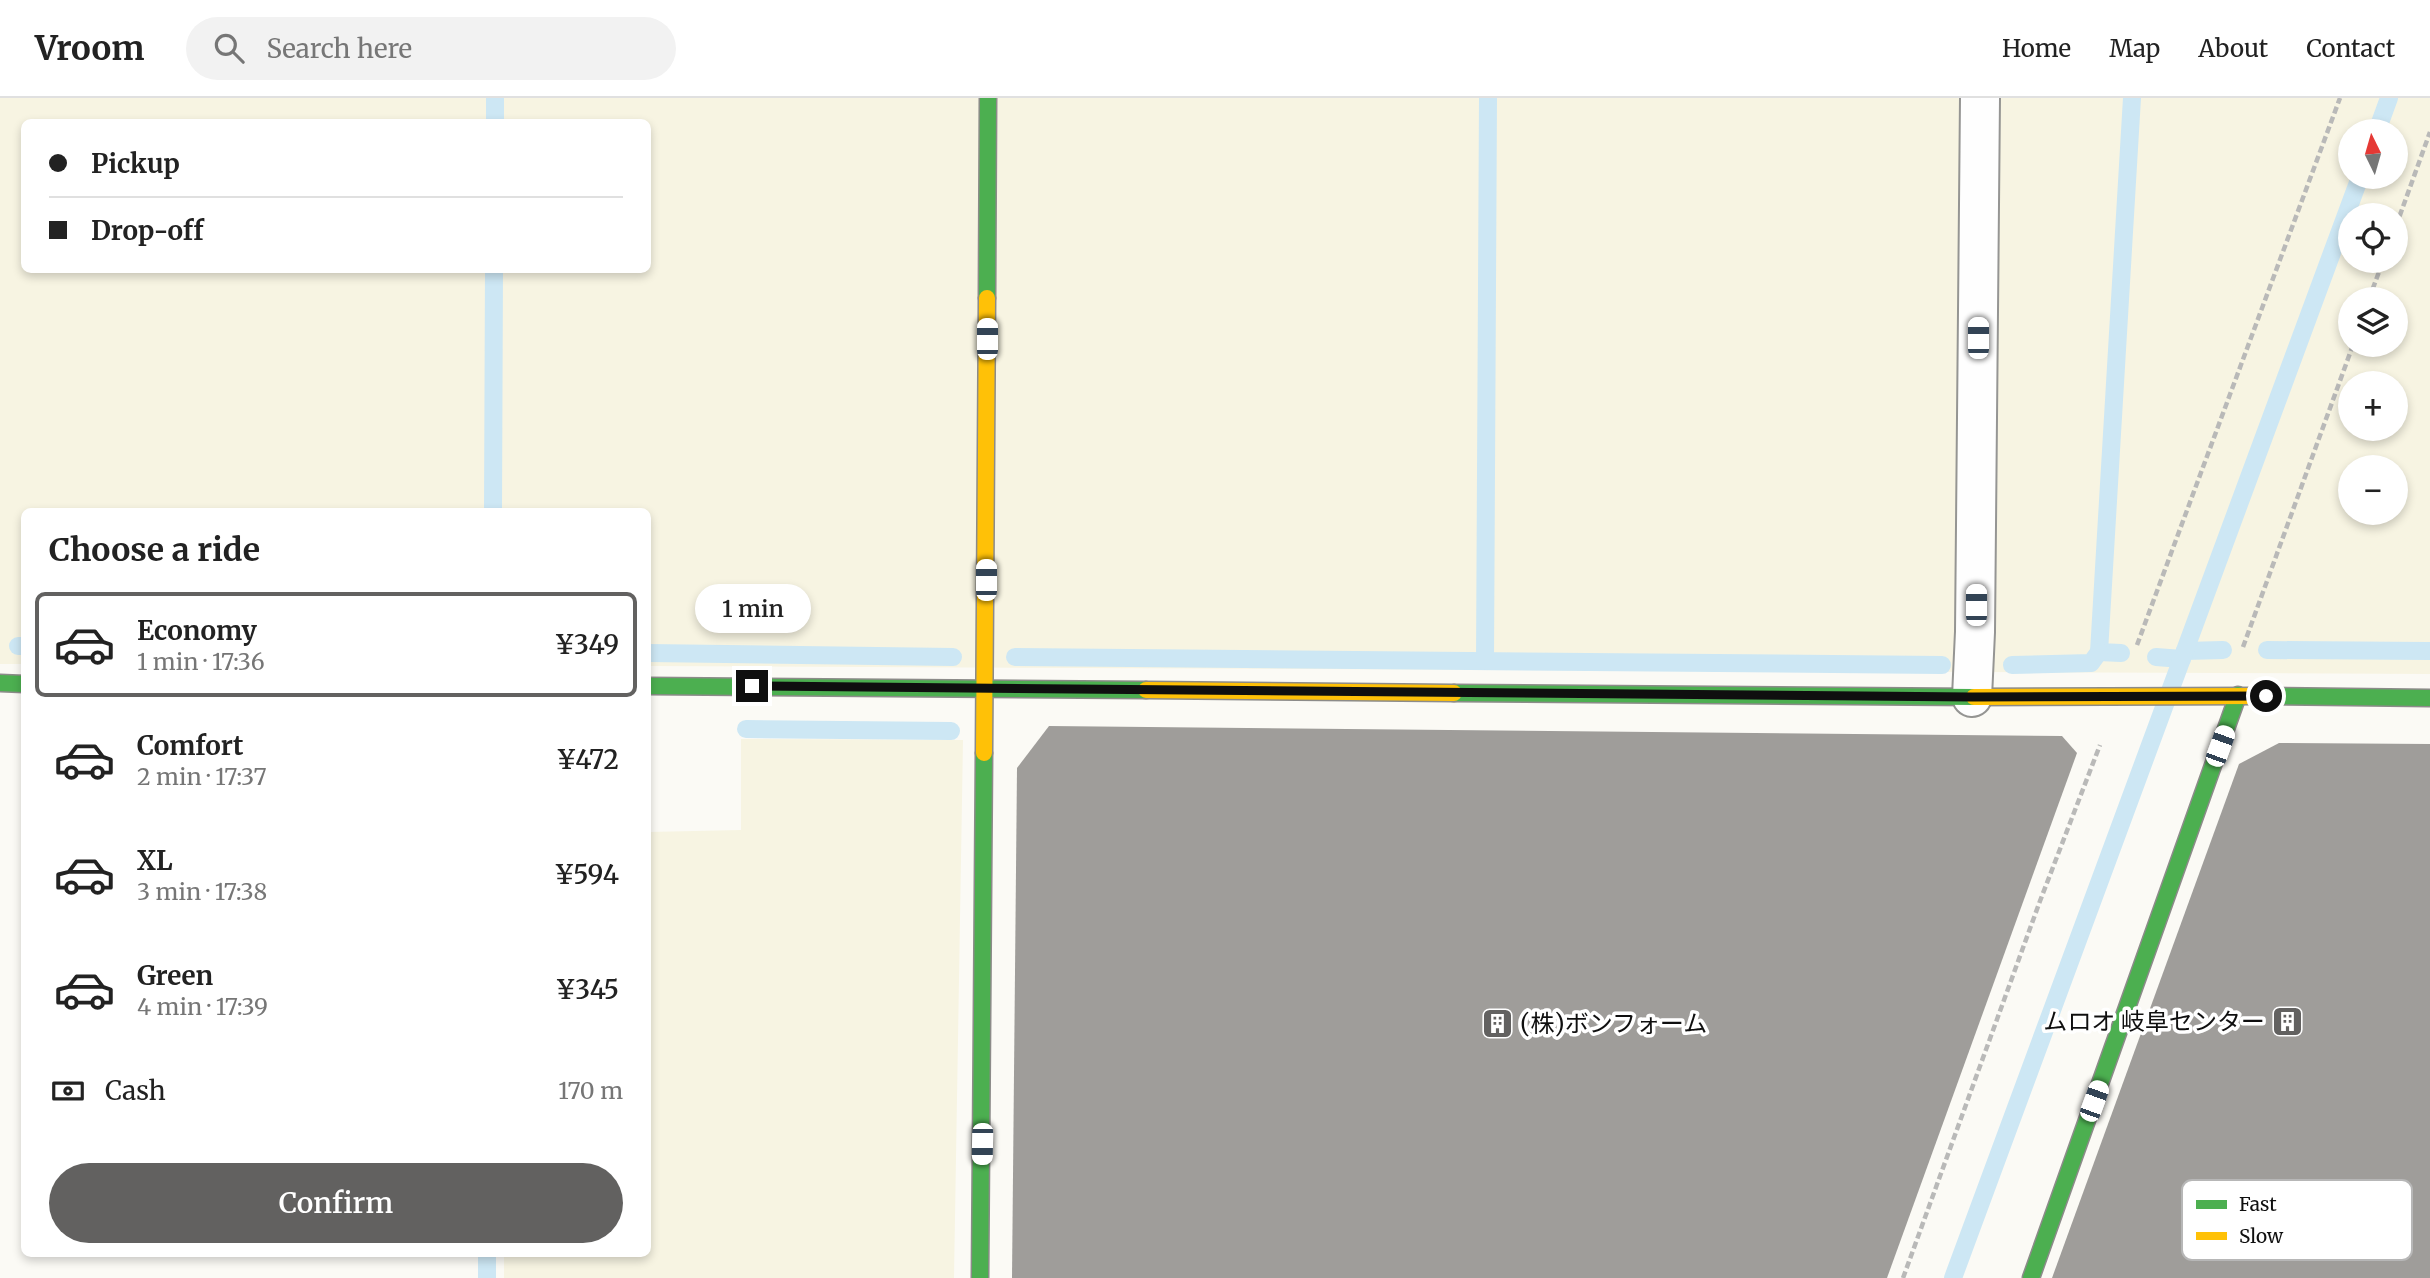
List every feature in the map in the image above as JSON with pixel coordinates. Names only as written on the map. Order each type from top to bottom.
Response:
[{"type":"street","points":[[981,1278],[988,98]]},
{"type":"street","points":[[1972,697],[1976,618],[1980,98]]},
{"type":"street","points":[[0,683],[21,684]]},
{"type":"street","points":[[651,686],[2430,698]]},
{"type":"street","points":[[2031,1278],[2225,695]]},
{"type":"path","points":[[1903,1278],[2040,901],[2123,696],[2340,98]]},
{"type":"path","points":[[2404,203],[2430,132]]},
{"type":"path","points":[[2225,695],[2349,357]]},
{"type":"shaded area","points":[[0,98],[2430,98],[2430,674],[651,666],[651,508],[21,508],[21,664],[0,664]]},
{"type":"shaded area","points":[[741,739],[963,740],[954,1278],[504,1278],[504,1257],[651,1257],[651,832],[741,830]]},
{"type":"building","name":"(株)ボンフォーム","points":[[1049,726],[2062,736],[2077,753],[1887,1278],[1012,1278],[1017,768]]},
{"type":"building","name":"ムロオ 岐阜センター","points":[[2279,743],[2430,744],[2430,1278],[2052,1278],[2239,764]]},
{"type":"waterway","points":[[495,98],[495,119]]},
{"type":"waterway","points":[[1485,661],[1488,98]]},
{"type":"waterway","points":[[2121,653],[2099,652],[2132,98]]},
{"type":"waterway","points":[[2381,119],[2389,98]]},
{"type":"waterway","points":[[1953,1278],[2356,189]]},
{"type":"waterway","points":[[493,508],[494,273]]},
{"type":"waterway","points":[[2185,651],[2223,650]]},
{"type":"waterway","points":[[2267,650],[2430,651]]},
{"type":"waterway","points":[[2012,665],[2091,663],[2099,652]]},
{"type":"waterway","points":[[651,653],[953,657]]},
{"type":"waterway","points":[[1015,657],[1942,665]]},
{"type":"waterway","points":[[2156,657],[2182,659]]},
{"type":"waterway","points":[[746,729],[951,731]]},
{"type":"waterway","points":[[487,1257],[487,1278]]},
{"type":"traffic: fast","points":[[987,298],[988,98]]},
{"type":"traffic: fast","points":[[0,683],[21,684]]},
{"type":"traffic: fast","points":[[651,686],[1146,690]]},
{"type":"traffic: fast","points":[[1454,693],[1974,697]]},
{"type":"traffic: fast","points":[[2031,1278],[2238,695]]},
{"type":"traffic: fast","points":[[2258,696],[2430,698]]},
{"type":"traffic: fast","points":[[980,1278],[984,753]]},
{"type":"traffic: slow","points":[[984,753],[987,298]]},
{"type":"traffic: slow","points":[[1146,690],[1454,693]]},
{"type":"traffic: slow","points":[[1974,697],[2258,696]]},
{"type":"place","name":"ムロオ 岐阜センター","points":[[2288,1021]]},
{"type":"place","name":"(株)ボンフォーム","points":[[1497,1023]]},
{"type":"route","points":[[752,686],[1972,697],[2266,696]]}]
